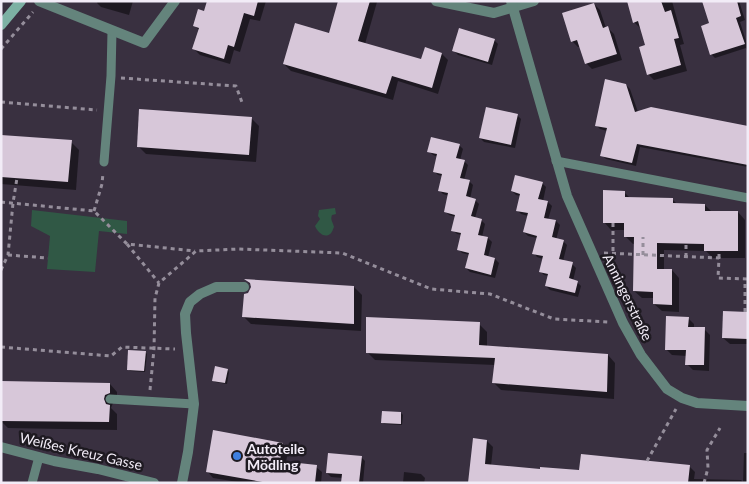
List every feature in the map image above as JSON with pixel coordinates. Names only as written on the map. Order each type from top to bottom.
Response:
[{"type":"street","points":[[1,25],[21,1]]},
{"type":"street","points":[[39,1],[144,43],[175,1]]},
{"type":"street","points":[[436,1],[494,13],[512,5],[534,1]]},
{"type":"street","name":"Anningerstraße","points":[[512,5],[567,196],[623,323],[641,354],[667,389],[682,398],[697,402],[748,406]]},
{"type":"street","points":[[182,483],[194,404],[185,314],[190,302],[200,294],[216,287],[244,286]]},
{"type":"street","name":"Weißes Kreuz Gasse","points":[[1,447],[154,483]]},
{"type":"lane","points":[[104,162],[111,76],[112,31]]},
{"type":"lane","points":[[556,161],[748,198]]},
{"type":"lane","points":[[110,399],[194,404]]},
{"type":"lane","points":[[32,483],[39,457]]},
{"type":"path","points":[[1,50],[31,15]]},
{"type":"path","points":[[111,76],[236,86],[243,106]]},
{"type":"path","points":[[1,102],[108,110]]},
{"type":"path","points":[[94,211],[102,184],[104,162]]},
{"type":"path","points":[[1,270],[8,255],[17,178]]},
{"type":"path","points":[[1,202],[94,211],[127,244],[159,283]]},
{"type":"path","points":[[613,223],[613,253]]},
{"type":"path","points":[[643,237],[643,254]]},
{"type":"path","points":[[127,244],[196,251],[238,249],[342,253],[431,289],[490,294],[554,319],[623,323]]},
{"type":"path","points":[[686,244],[686,256]]},
{"type":"path","points":[[149,401],[154,349],[155,298],[159,283],[196,251]]},
{"type":"path","points":[[719,251],[718,278],[747,279],[745,312]]},
{"type":"path","points":[[591,252],[719,258]]},
{"type":"path","points":[[8,255],[48,258]]},
{"type":"path","points":[[1,347],[111,356],[122,348],[188,350]]},
{"type":"path","points":[[648,460],[682,398]]},
{"type":"path","points":[[704,483],[708,468],[707,450],[720,428]]},
{"type":"green space","points":[[335,208],[336,214],[331,217],[334,227],[331,233],[325,236],[315,226],[320,219],[318,216],[319,210]]},
{"type":"green space","points":[[32,210],[127,221],[127,234],[99,231],[95,272],[47,269],[50,236],[31,226]]},
{"type":"building","points":[[207,1],[258,1],[254,16],[244,13],[234,47],[228,45],[224,59],[192,49],[199,28],[193,26],[198,9],[204,11]]},
{"type":"building","points":[[338,1],[370,1],[358,41],[421,59],[425,47],[442,53],[432,88],[392,76],[386,94],[283,64],[295,23],[329,33]]},
{"type":"building","points":[[627,1],[661,1],[665,12],[671,10],[679,38],[674,39],[681,65],[647,75],[639,47],[645,45],[638,21],[633,23]]},
{"type":"building","points":[[702,1],[737,1],[741,16],[736,18],[745,44],[710,55],[701,26],[709,23]]},
{"type":"building","points":[[594,3],[603,28],[608,26],[617,54],[585,64],[577,40],[571,42],[562,13]]},
{"type":"building","points":[[459,28],[495,39],[488,62],[452,51]]},
{"type":"building","points":[[605,79],[626,84],[635,112],[651,107],[748,126],[748,165],[637,144],[632,163],[600,156],[607,128],[595,126]]},
{"type":"building","points":[[486,107],[518,114],[511,145],[479,138]]},
{"type":"building","points":[[139,109],[252,117],[249,155],[137,147]]},
{"type":"building","points":[[1,135],[72,140],[68,182],[1,177]]},
{"type":"building","points":[[431,137],[460,144],[456,158],[465,160],[460,178],[470,180],[466,196],[476,199],[471,216],[482,219],[478,235],[488,237],[484,255],[495,258],[491,275],[465,268],[469,253],[457,250],[461,233],[451,231],[455,215],[444,212],[448,193],[438,191],[442,174],[433,172],[437,154],[427,152]]},
{"type":"building","points":[[515,175],[543,182],[538,199],[548,201],[544,218],[556,220],[552,237],[564,240],[559,259],[573,262],[569,278],[578,281],[575,293],[545,286],[548,274],[539,272],[543,256],[532,254],[537,236],[523,232],[528,213],[516,211],[520,194],[511,191]]},
{"type":"building","points":[[603,190],[625,191],[625,197],[673,198],[673,203],[705,204],[705,211],[738,211],[738,251],[704,251],[704,244],[657,243],[657,269],[672,269],[672,305],[653,304],[653,292],[633,291],[634,237],[624,237],[624,223],[603,223]]},
{"type":"building","points":[[244,279],[354,286],[354,324],[242,317],[244,294],[248,293],[251,287],[250,283]]},
{"type":"building","points":[[723,311],[748,312],[748,339],[722,338]]},
{"type":"building","points":[[666,316],[689,317],[688,327],[705,327],[704,365],[685,365],[686,350],[665,350]]},
{"type":"building","points":[[366,317],[480,322],[479,345],[608,354],[607,392],[492,383],[495,358],[366,353]]},
{"type":"building","points":[[128,350],[146,351],[144,371],[127,370]]},
{"type":"building","points":[[215,366],[228,369],[225,383],[212,381]]},
{"type":"building","points":[[1,381],[110,383],[110,393],[105,395],[104,399],[106,404],[110,405],[109,422],[1,421]]},
{"type":"building","points":[[382,411],[401,412],[401,424],[381,423]]},
{"type":"building","points":[[213,430],[283,443],[280,461],[317,465],[315,483],[268,483],[206,472]]},
{"type":"building","points":[[473,438],[487,440],[485,464],[579,470],[581,454],[690,465],[688,483],[468,483]]},
{"type":"building","points":[[328,453],[362,456],[359,483],[341,483],[342,474],[326,473]]},
{"type":"place","name":"Autoteile Mödling","points":[[237,456]]}]
